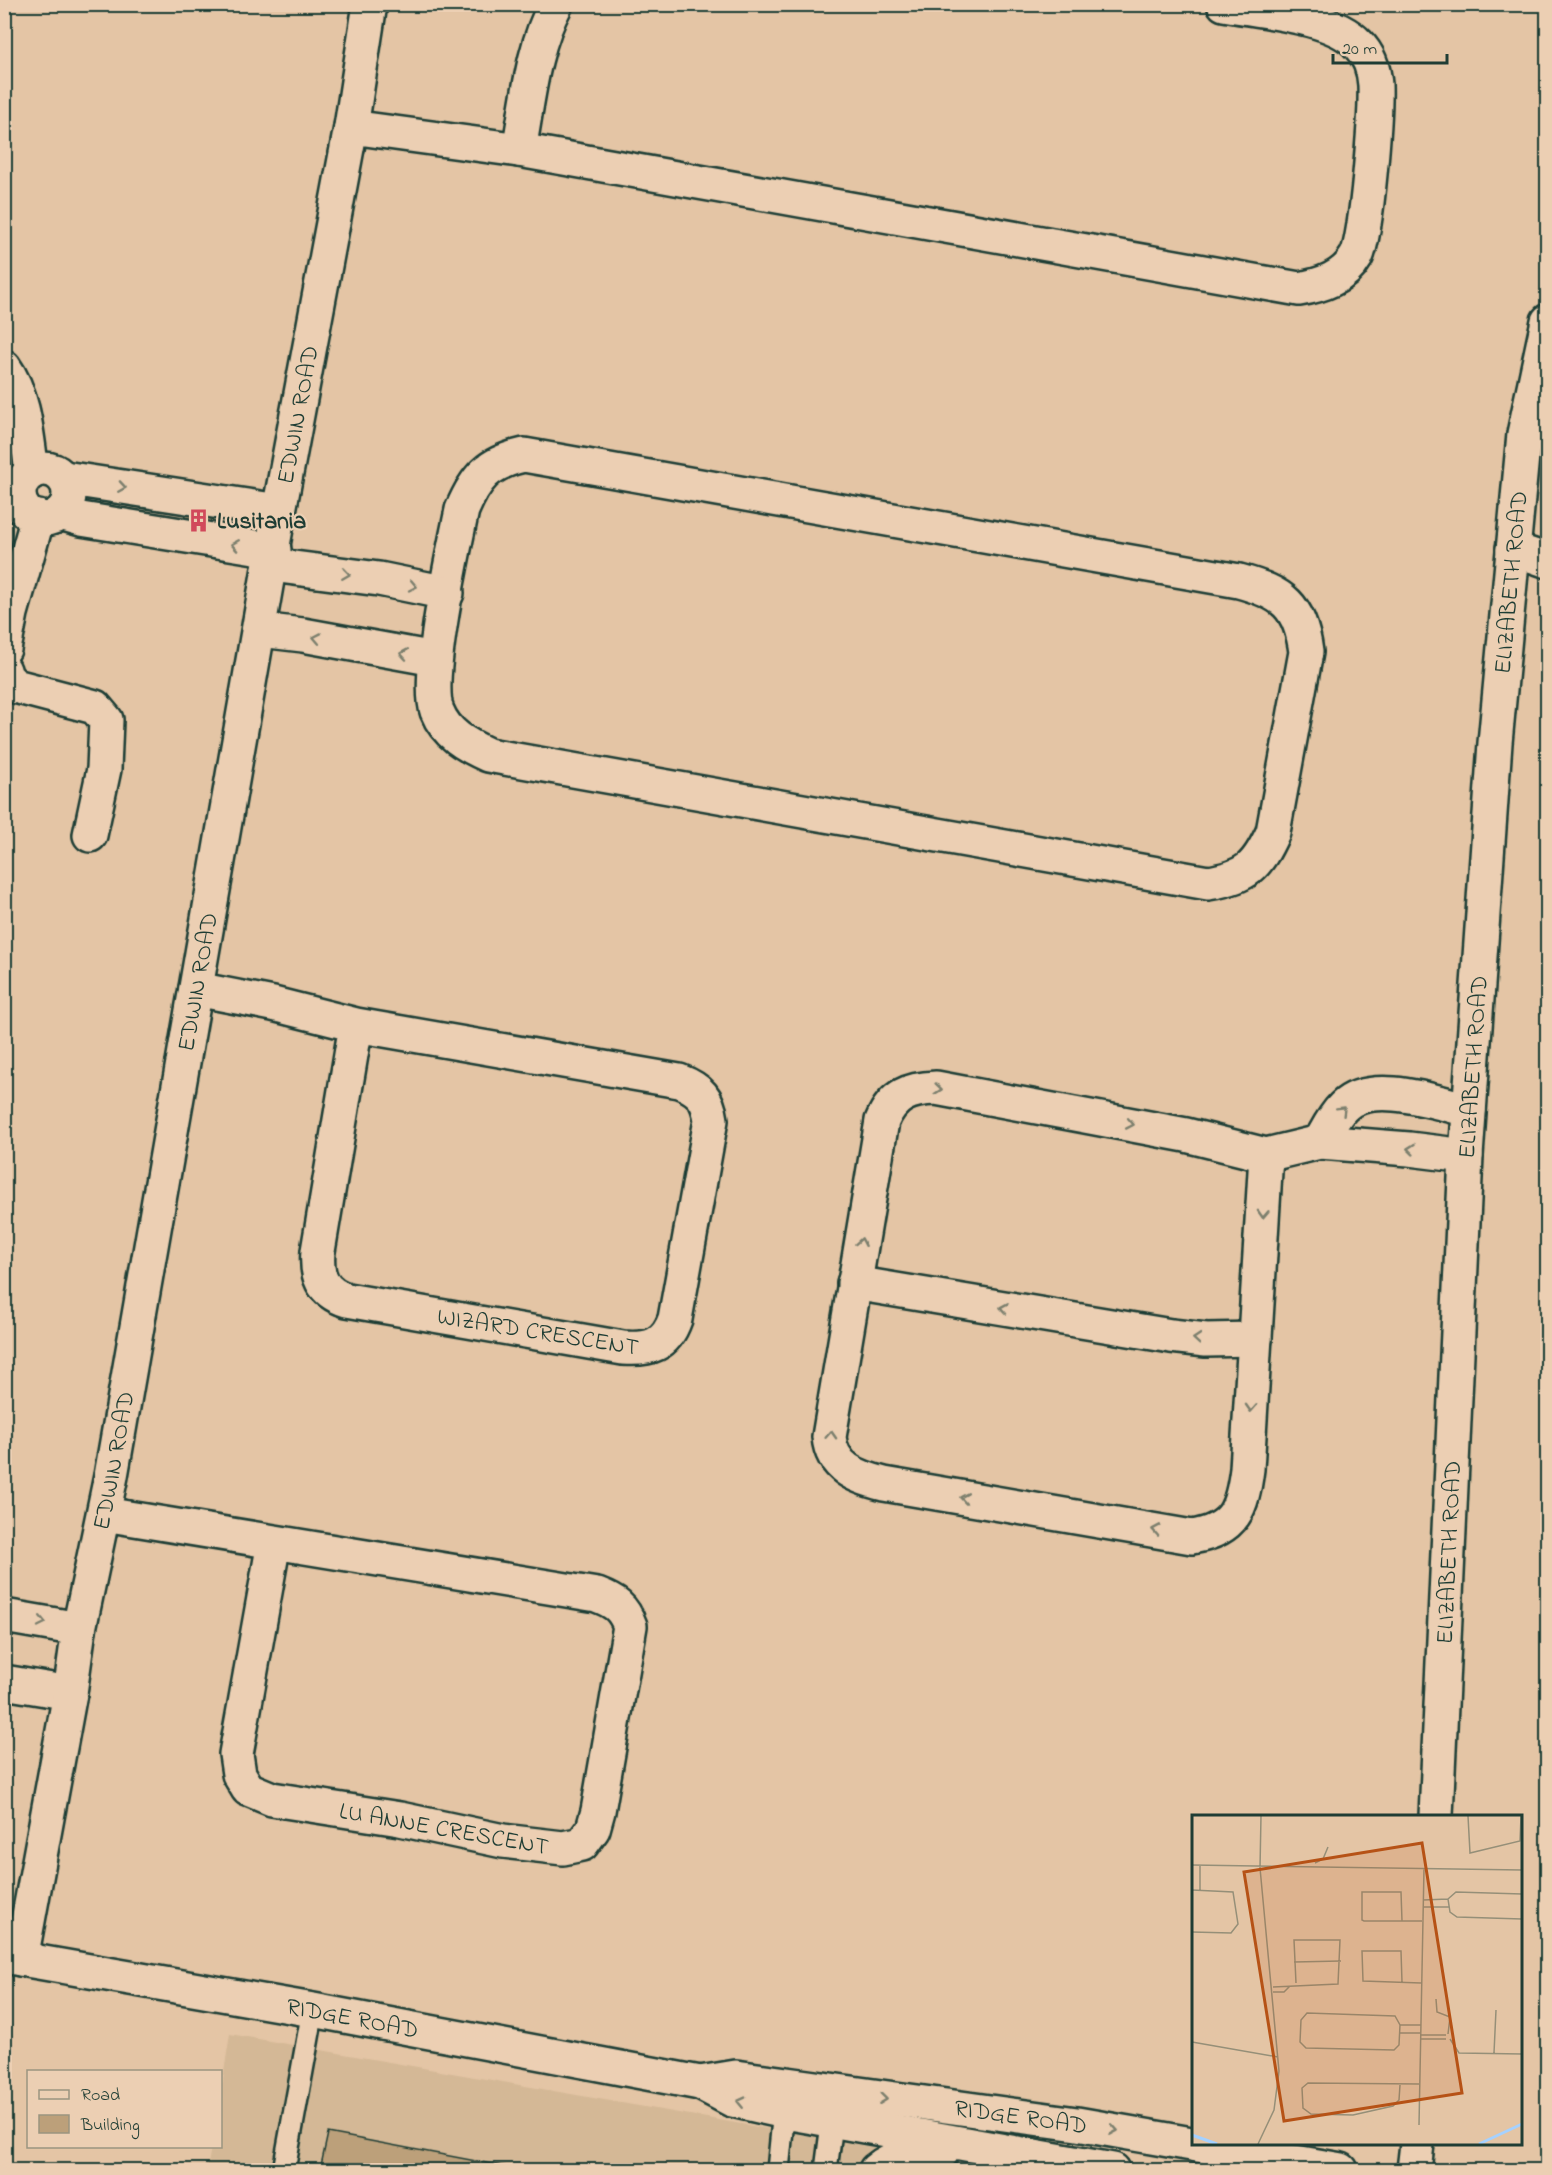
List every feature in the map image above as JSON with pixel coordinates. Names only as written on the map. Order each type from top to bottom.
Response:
[{"type":"street","name":"EDWIN ROAD","points":[[13,1958],[70,1693],[79,1629],[104,1514],[273,557],[279,511],[351,127],[370,4]]},
{"type":"street","points":[[519,150],[536,58],[546,23],[556,4]]},
{"type":"street","points":[[351,127],[519,150],[1299,289],[1318,286],[1338,276],[1356,256],[1365,227],[1375,84],[1370,60],[1358,43],[1316,22],[1224,4]]},
{"type":"street","name":"ELIZABETH ROAD","points":[[1436,1815],[1466,1156],[1495,742],[1524,434],[1548,321]]},
{"type":"street","points":[[4,367],[13,378],[18,394],[32,472]]},
{"type":"street","points":[[524,455],[1239,581],[1268,589],[1288,604],[1303,626],[1306,652],[1273,832],[1262,856],[1248,872],[1230,880],[1208,883],[488,754],[465,744],[447,728],[436,709],[435,660],[447,593],[462,510],[472,487],[501,460],[524,455]]},
{"type":"street","points":[[279,511],[64,478],[56,471],[44,469],[32,472],[24,479],[20,490],[21,502],[27,512],[81,519],[447,593]]},
{"type":"street","points":[[4,649],[11,613],[49,515],[69,497],[64,478]]},
{"type":"street","points":[[1513,549],[1548,561]]},
{"type":"street","points":[[260,630],[303,635],[435,660]]},
{"type":"street","points":[[4,670],[6,677],[15,686],[95,707],[106,720],[104,769],[90,835]]},
{"type":"street","name":"WIZARD CRESCENT","points":[[196,989],[273,1004],[356,1025],[693,1086],[703,1094],[709,1106],[711,1120],[709,1137],[675,1319],[671,1332],[662,1342],[652,1348],[623,1348],[347,1300],[334,1296],[326,1288],[316,1269],[318,1251],[356,1025]]},
{"type":"street","points":[[1266,1155],[1247,1469],[1241,1502],[1235,1515],[1223,1526],[1208,1534],[1192,1537],[884,1484],[861,1478],[835,1460],[829,1437],[882,1121],[895,1098],[906,1092],[936,1088],[1186,1135],[1266,1155],[1320,1142],[1466,1156]]},
{"type":"street","points":[[1320,1142],[1344,1105],[1359,1097],[1377,1092],[1469,1110]]},
{"type":"street","points":[[854,1283],[1170,1336],[1206,1340],[1255,1339]]},
{"type":"street","name":"LU ANNE CRESCENT","points":[[104,1514],[597,1595],[614,1601],[624,1611],[630,1626],[628,1642],[598,1811],[593,1830],[582,1844],[563,1848],[503,1841],[400,1819],[272,1798],[248,1789],[239,1774],[236,1754],[274,1542]]},
{"type":"street","points":[[4,1616],[79,1629]]},
{"type":"street","points":[[4,1682],[70,1693]]},
{"type":"street","name":"RIDGE ROAD","points":[[13,1958],[313,2010],[700,2083],[736,2078],[785,2099],[834,2107],[1005,2151],[1113,2170]]},
{"type":"street","name":"RIDGE ROAD","points":[[834,2107],[1077,2124],[1192,2144]]},
{"type":"street","name":"RIDGE ROAD","points":[[1198,2145],[1341,2170]]},
{"type":"street","points":[[1414,2170],[1417,2145]]},
{"type":"street","points":[[876,2170],[898,2156],[920,2151],[1005,2151]]},
{"type":"lane","points":[[284,2170],[313,2010]]},
{"type":"lane","points":[[778,2170],[785,2099]]},
{"type":"lane","points":[[826,2170],[834,2107]]},
{"type":"shaded area","points":[[230,2034],[1002,2170],[207,2170],[211,2148],[222,2148],[222,2085]]},
{"type":"building","name":"Lusitania","points":[[186,508],[214,513],[211,531],[183,527]]},
{"type":"building","points":[[328,2133],[523,2170],[320,2170]]},
{"type":"place","name":"Lusitania","points":[[199,520]]}]
